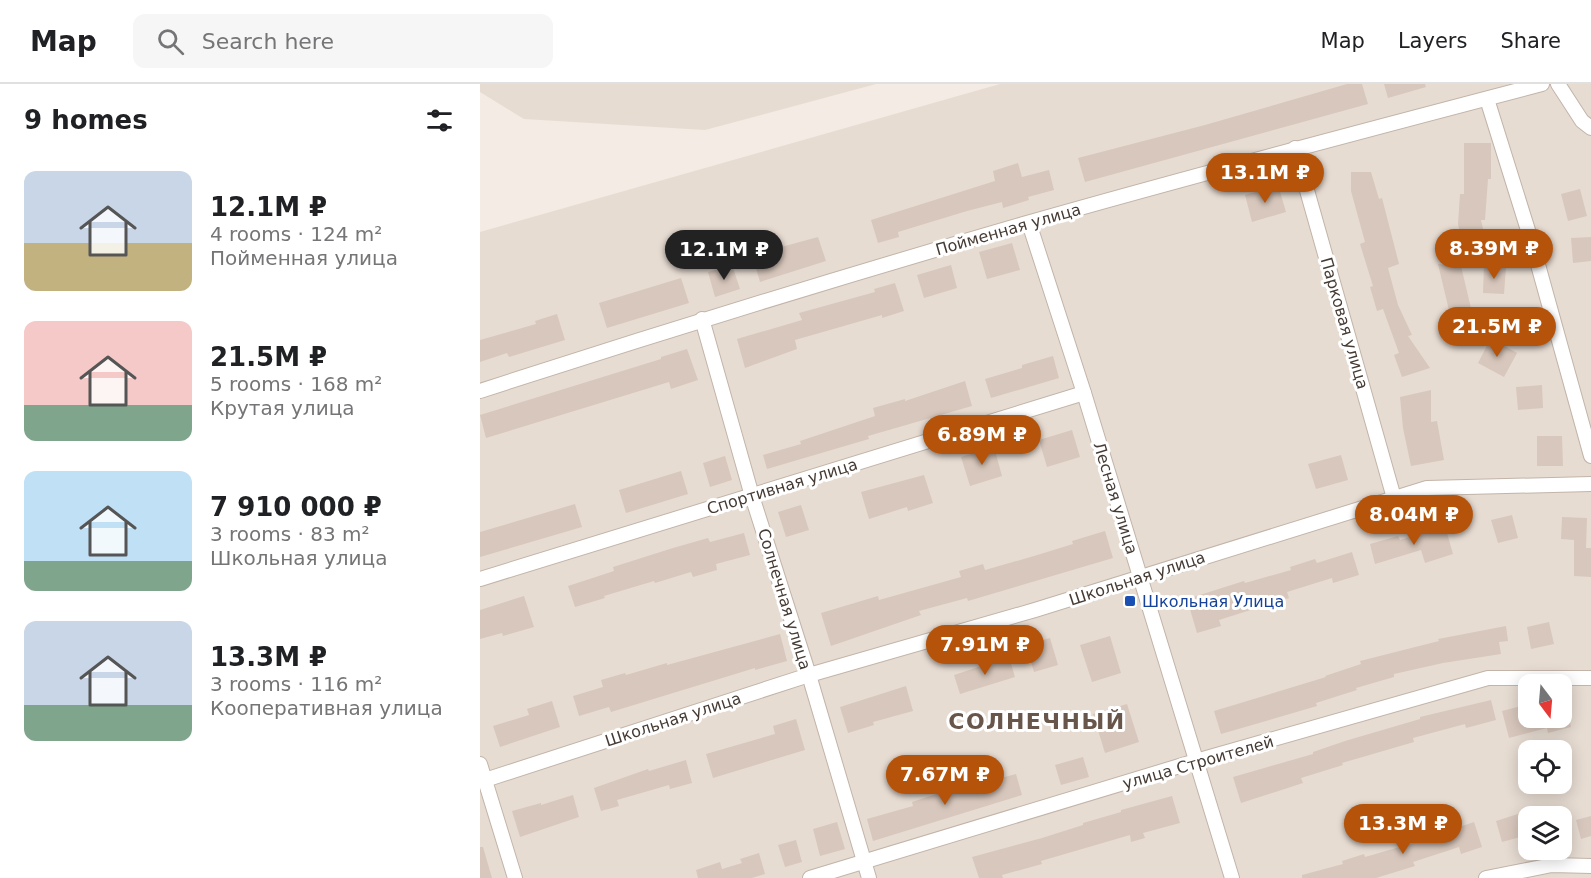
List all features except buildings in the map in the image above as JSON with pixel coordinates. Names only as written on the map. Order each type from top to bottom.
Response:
[{"type":"street","name":"Пойменная улица","points":[[480,391],[702,319],[1029,223],[1295,148],[1542,84]]},
{"type":"street","points":[[1558,84],[1582,121],[1591,128]]},
{"type":"street","points":[[1487,99],[1532,243],[1591,456]]},
{"type":"street","name":"Парковая улица","points":[[1295,148],[1394,498]]},
{"type":"street","name":"Лесная улица","points":[[1029,223],[1084,393],[1232,878]]},
{"type":"street","name":"Солнечная улица","points":[[702,319],[752,496],[809,675],[869,878]]},
{"type":"street","name":"Спортивная улица","points":[[480,579],[1084,393]]},
{"type":"street","name":"Школьная улица","points":[[485,780],[809,675],[1035,610],[1427,488],[1591,484]]},
{"type":"street","name":"улица Строителей","points":[[810,878],[1196,761],[1488,678],[1591,678]]},
{"type":"street","points":[[480,764],[515,878]]},
{"type":"street","points":[[1486,878],[1552,865],[1591,866]]},
{"type":"shaded area","points":[[480,84],[876,84],[705,130],[524,119],[480,92]]},
{"type":"shaded area","points":[[1000,84],[1591,84],[1591,878],[480,878],[480,232]]},
{"type":"place","name":"Школьная Улица","points":[[1130,601]]},
{"type":"district","name":"СОЛНЕЧНЫЙ","points":[[1037,721]]}]
